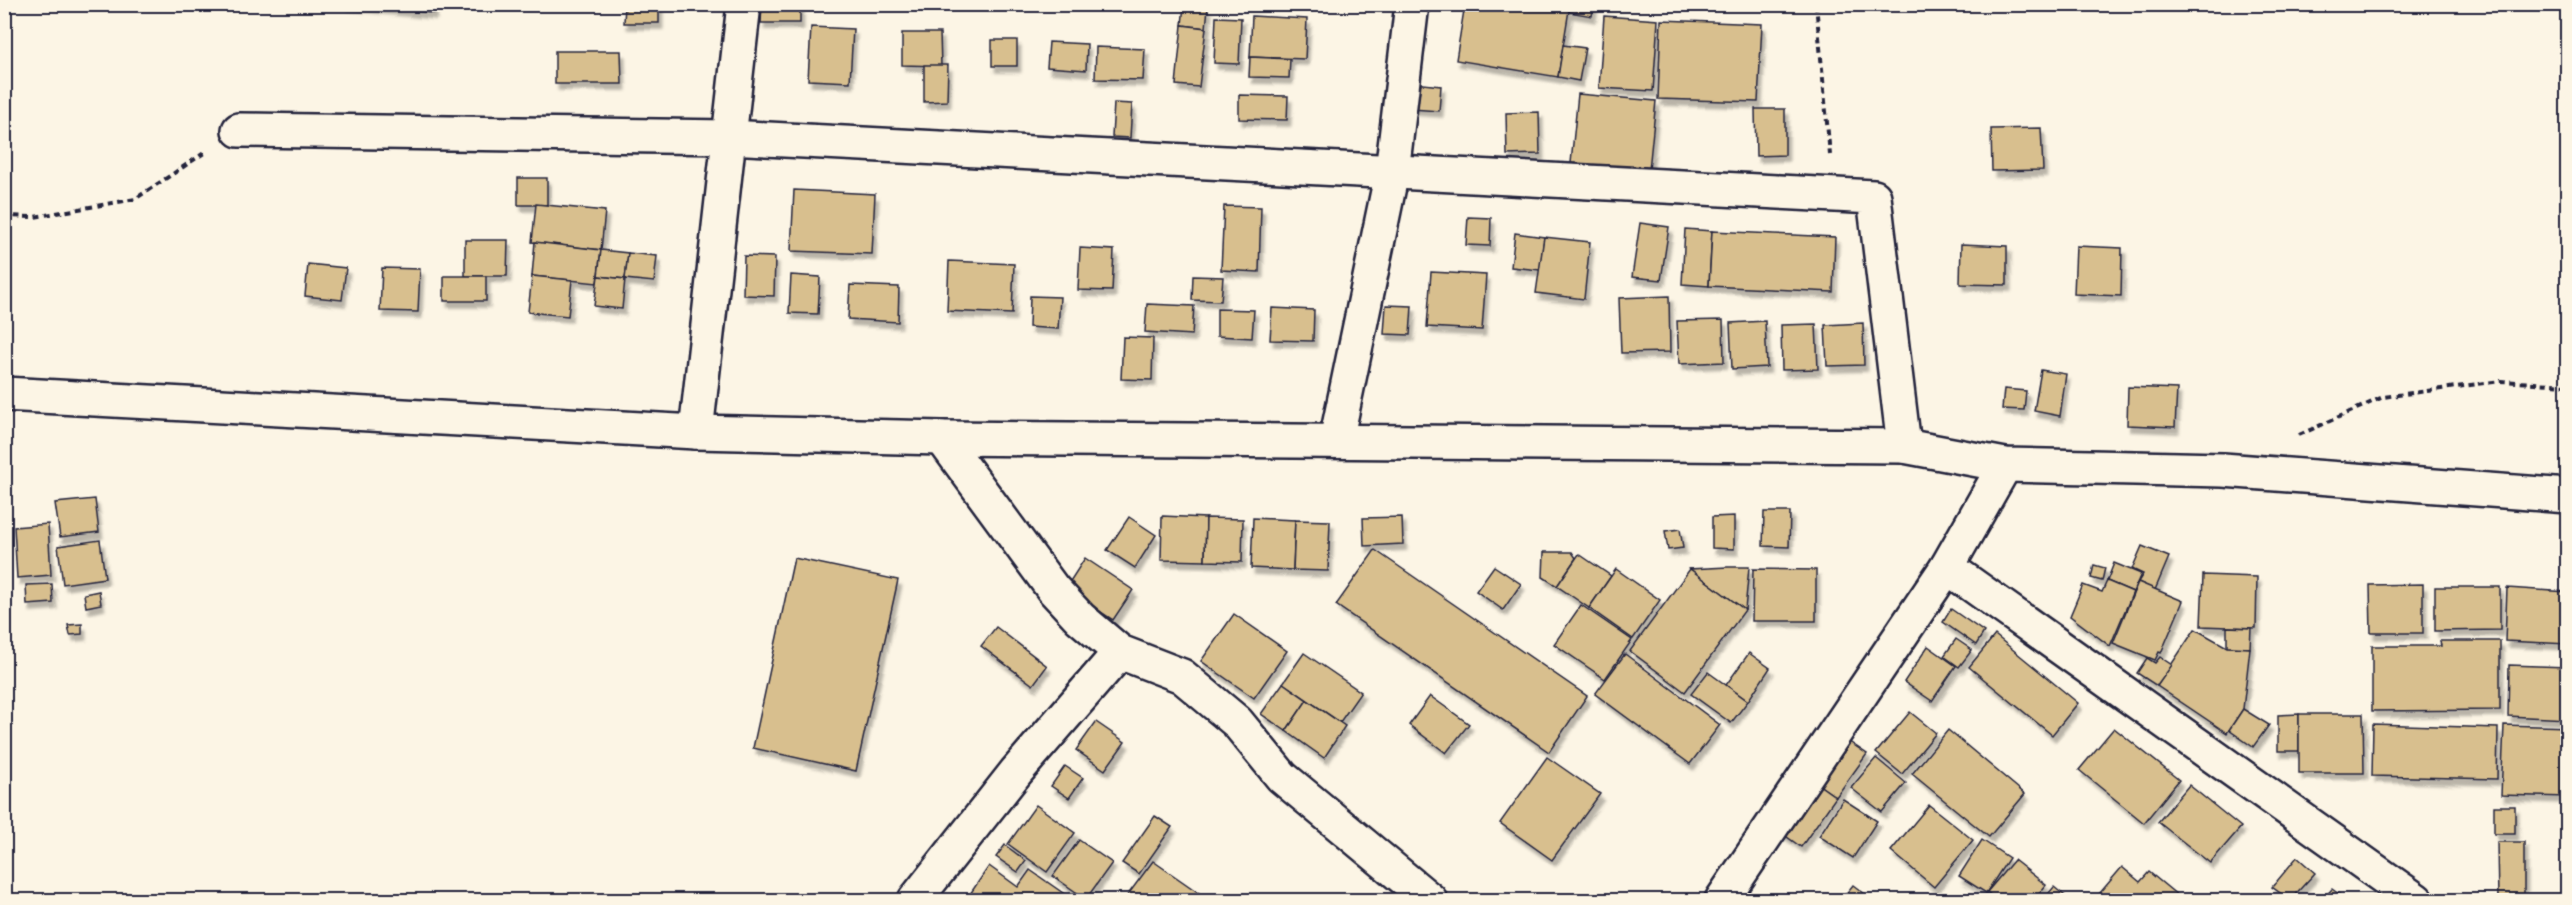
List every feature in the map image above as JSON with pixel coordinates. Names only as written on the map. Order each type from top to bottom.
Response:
[{"type":"street","points":[[696,432],[744,4]]},
{"type":"street","points":[[1336,441],[1392,172],[1412,4]]},
{"type":"street","points":[[239,130],[729,137],[1874,197],[1904,446]]},
{"type":"street","points":[[4,394],[696,432],[942,438],[1904,446],[2005,465],[2223,470],[2568,496]]},
{"type":"street","points":[[942,438],[1053,589],[1080,618],[1120,652],[1182,676],[1237,722],[1282,777],[1430,900]]},
{"type":"street","points":[[1722,900],[1947,567],[2005,465]]},
{"type":"street","points":[[1947,567],[2416,900]]},
{"type":"street","points":[[915,900],[1016,772],[1120,652]]},
{"type":"path","points":[[1816,4],[1835,195]]},
{"type":"path","points":[[4,216],[34,217],[135,199],[239,130]]},
{"type":"path","points":[[2298,436],[2383,397],[2500,381],[2568,385]]},
{"type":"building","points":[[343,4],[434,4],[433,13]]},
{"type":"building","points":[[625,4],[659,4],[659,23],[624,23]]},
{"type":"building","points":[[762,4],[800,4],[800,23],[761,23]]},
{"type":"building","points":[[1465,4],[1570,4],[1558,77],[1456,60]]},
{"type":"building","points":[[1570,4],[1594,4],[1592,16],[1569,12]]},
{"type":"building","points":[[1184,5],[1208,8],[1206,28],[1182,25]]},
{"type":"building","points":[[1252,16],[1307,19],[1305,59],[1250,57]]},
{"type":"building","points":[[1604,16],[1658,20],[1653,91],[1599,88]]},
{"type":"building","points":[[1216,17],[1241,18],[1239,64],[1214,63]]},
{"type":"building","points":[[1661,20],[1762,24],[1758,102],[1658,99]]},
{"type":"building","points":[[1182,25],[1206,28],[1199,87],[1176,85]]},
{"type":"building","points":[[811,27],[853,29],[850,82],[808,80]]},
{"type":"building","points":[[902,33],[940,33],[941,66],[902,65]]},
{"type":"building","points":[[992,40],[1017,40],[1017,66],[992,66]]},
{"type":"building","points":[[1049,42],[1087,44],[1086,70],[1047,67]]},
{"type":"building","points":[[1563,45],[1585,48],[1579,81],[1558,77]]},
{"type":"building","points":[[1096,47],[1145,49],[1143,80],[1095,79]]},
{"type":"building","points":[[555,51],[621,51],[622,84],[555,84]]},
{"type":"building","points":[[1250,57],[1290,59],[1289,78],[1249,77]]},
{"type":"building","points":[[924,65],[948,65],[947,101],[924,102]]},
{"type":"building","points":[[1414,83],[1441,86],[1439,111],[1412,109]]},
{"type":"building","points":[[1578,94],[1656,101],[1649,170],[1571,163]]},
{"type":"building","points":[[1239,95],[1288,96],[1287,120],[1239,119]]},
{"type":"building","points":[[1114,103],[1132,104],[1130,138],[1112,137]]},
{"type":"building","points":[[1755,109],[1785,109],[1785,155],[1756,156]]},
{"type":"building","points":[[1539,112],[1540,154],[1507,155],[1506,113]]},
{"type":"building","points":[[2041,128],[2043,170],[1992,171],[1991,129]]},
{"type":"building","points":[[518,178],[547,178],[547,205],[518,205]]},
{"type":"building","points":[[794,190],[875,194],[872,254],[791,251]]},
{"type":"building","points":[[536,204],[605,211],[601,250],[532,242]]},
{"type":"building","points":[[1224,206],[1261,207],[1259,272],[1221,270]]},
{"type":"building","points":[[1468,217],[1491,218],[1490,246],[1466,245]]},
{"type":"building","points":[[1640,223],[1669,227],[1661,280],[1632,277]]},
{"type":"building","points":[[1685,229],[1712,231],[1709,286],[1682,284]]},
{"type":"building","points":[[1712,231],[1835,237],[1833,292],[1709,286]]},
{"type":"building","points":[[1515,233],[1544,237],[1540,270],[1511,267]]},
{"type":"building","points":[[1544,237],[1590,242],[1584,299],[1536,293]]},
{"type":"building","points":[[465,240],[508,240],[507,276],[465,276]]},
{"type":"building","points":[[535,242],[601,250],[597,283],[532,276]]},
{"type":"building","points":[[1961,244],[2007,246],[2007,285],[1960,284]]},
{"type":"building","points":[[2076,246],[2122,248],[2121,296],[2074,294]]},
{"type":"building","points":[[1080,248],[1114,250],[1112,291],[1078,290]]},
{"type":"building","points":[[601,250],[628,253],[625,279],[598,276]]},
{"type":"building","points":[[628,253],[657,256],[654,282],[625,279]]},
{"type":"building","points":[[744,256],[775,257],[774,296],[743,295]]},
{"type":"building","points":[[949,261],[1014,264],[1012,314],[947,311]]},
{"type":"building","points":[[308,264],[346,268],[342,300],[305,296]]},
{"type":"building","points":[[382,268],[420,269],[418,312],[380,311]]},
{"type":"building","points":[[1431,272],[1486,275],[1482,330],[1427,327]]},
{"type":"building","points":[[791,275],[820,277],[818,314],[789,313]]},
{"type":"building","points":[[444,276],[486,276],[486,301],[444,301]]},
{"type":"building","points":[[532,276],[572,280],[568,316],[528,312]]},
{"type":"building","points":[[598,276],[625,279],[622,309],[594,306]]},
{"type":"building","points":[[1193,276],[1223,277],[1221,301],[1192,300]]},
{"type":"building","points":[[850,285],[899,287],[898,322],[848,319]]},
{"type":"building","points":[[1030,296],[1060,297],[1058,329],[1029,327]]},
{"type":"building","points":[[1669,296],[1670,352],[1621,353],[1619,298]]},
{"type":"building","points":[[1147,304],[1194,306],[1192,335],[1145,332]]},
{"type":"building","points":[[1386,305],[1412,306],[1410,335],[1384,334]]},
{"type":"building","points":[[1272,308],[1314,310],[1313,341],[1270,340]]},
{"type":"building","points":[[1217,309],[1254,310],[1252,338],[1217,336]]},
{"type":"building","points":[[1723,320],[1724,362],[1679,364],[1677,321]]},
{"type":"building","points":[[1765,321],[1767,367],[1732,369],[1730,323]]},
{"type":"building","points":[[1863,323],[1864,365],[1827,366],[1825,325]]},
{"type":"building","points":[[1816,324],[1818,369],[1782,370],[1781,325]]},
{"type":"building","points":[[1123,337],[1153,338],[1152,380],[1121,379]]},
{"type":"building","points":[[2041,370],[2066,374],[2060,416],[2034,411]]},
{"type":"building","points":[[2128,387],[2177,389],[2175,427],[2127,425]]},
{"type":"building","points":[[2004,389],[2026,391],[2024,410],[2002,409]]},
{"type":"building","points":[[95,499],[99,532],[60,537],[55,503]]},
{"type":"building","points":[[1764,512],[1790,512],[1789,547],[1763,546]]},
{"type":"building","points":[[1162,516],[1206,518],[1205,561],[1161,560]]},
{"type":"building","points":[[1734,516],[1734,549],[1712,548],[1712,517]]},
{"type":"building","points":[[1129,517],[1156,535],[1135,568],[1107,550]]},
{"type":"building","points":[[1402,517],[1403,544],[1364,546],[1363,518]]},
{"type":"building","points":[[1206,518],[1243,519],[1242,562],[1205,561]]},
{"type":"building","points":[[1253,518],[1295,520],[1293,570],[1251,568]]},
{"type":"building","points":[[1295,520],[1330,521],[1328,571],[1293,570]]},
{"type":"building","points":[[48,524],[51,575],[17,578],[14,527]]},
{"type":"building","points":[[1680,529],[1683,548],[1668,550],[1665,531]]},
{"type":"building","points":[[100,540],[105,578],[63,584],[58,546]]},
{"type":"building","points":[[2142,546],[2169,557],[2155,590],[2138,582],[2143,574],[2132,569]]},
{"type":"building","points":[[1375,550],[1587,696],[1549,752],[1336,605]]},
{"type":"building","points":[[1544,552],[1572,552],[1576,558],[1557,586],[1543,577]]},
{"type":"building","points":[[1579,554],[1611,576],[1589,608],[1557,586]]},
{"type":"building","points":[[794,558],[898,580],[856,771],[753,748]]},
{"type":"building","points":[[1085,558],[1133,590],[1113,620],[1065,589]]},
{"type":"building","points":[[2114,563],[2141,574],[2133,592],[2107,581]]},
{"type":"building","points":[[2094,565],[2105,568],[2102,581],[2091,578]]},
{"type":"building","points":[[1494,566],[1521,584],[1503,610],[1476,591]]},
{"type":"building","points":[[1749,567],[1745,610],[1690,569]]},
{"type":"building","points":[[1616,569],[1660,600],[1633,639],[1589,608]]},
{"type":"building","points":[[1690,569],[1745,610],[1685,692],[1630,651]]},
{"type":"building","points":[[1753,569],[1816,570],[1816,621],[1752,621]]},
{"type":"building","points":[[2203,575],[2257,577],[2256,628],[2201,626]]},
{"type":"building","points":[[2107,581],[2133,592],[2110,646],[2070,616],[2083,585],[2102,592]]},
{"type":"building","points":[[2138,582],[2183,601],[2161,653],[2159,652],[2155,660],[2113,643]]},
{"type":"building","points":[[52,584],[53,603],[27,605],[26,585]]},
{"type":"building","points":[[2423,584],[2423,633],[2371,633],[2370,585]]},
{"type":"building","points":[[2435,587],[2500,587],[2500,630],[2435,631]]},
{"type":"building","points":[[2507,588],[2568,592],[2568,644],[2505,641]]},
{"type":"building","points":[[99,591],[101,604],[86,607],[84,594]]},
{"type":"building","points":[[1581,605],[1632,640],[1605,679],[1554,644]]},
{"type":"building","points":[[1951,609],[1984,632],[1976,645],[1943,622]]},
{"type":"building","points":[[1234,614],[1287,651],[1254,698],[1201,661]]},
{"type":"building","points":[[82,624],[82,634],[70,635],[68,625]]},
{"type":"building","points":[[996,627],[1047,666],[1033,685],[981,646]]},
{"type":"building","points":[[2227,627],[2251,628],[2250,648],[2227,647]]},
{"type":"building","points":[[2195,629],[2227,647],[2250,648],[2243,709],[2227,733],[2157,686]]},
{"type":"building","points":[[1995,635],[2078,703],[2052,735],[1969,667]]},
{"type":"building","points":[[1956,639],[1972,650],[1959,667],[1944,656]]},
{"type":"building","points":[[2440,641],[2500,641],[2500,710],[2372,711],[2372,646],[2441,646]]},
{"type":"building","points":[[1928,646],[1956,666],[1932,701],[1904,682]]},
{"type":"building","points":[[1304,653],[1361,692],[1340,722],[1283,683]]},
{"type":"building","points":[[1749,653],[1770,668],[1748,701],[1726,685]]},
{"type":"building","points":[[1625,654],[1720,725],[1690,764],[1595,694]]},
{"type":"building","points":[[2160,657],[2172,665],[2157,686],[2137,673],[2147,658],[2155,663]]},
{"type":"building","points":[[2509,665],[2568,667],[2568,719],[2508,716]]},
{"type":"building","points":[[1708,672],[1748,701],[1731,723],[1691,694]]},
{"type":"building","points":[[1283,683],[1307,700],[1286,731],[1261,714]]},
{"type":"building","points":[[1430,696],[1469,724],[1446,753],[1409,725]]},
{"type":"building","points":[[1307,700],[1345,726],[1324,758],[1286,731]]},
{"type":"building","points":[[2243,709],[2269,725],[2253,747],[2229,730]]},
{"type":"building","points":[[1910,712],[1936,733],[1902,774],[1876,753]]},
{"type":"building","points":[[2299,714],[2299,751],[2278,751],[2278,715]]},
{"type":"building","points":[[2299,714],[2363,714],[2364,773],[2299,773]]},
{"type":"building","points":[[1096,722],[1125,742],[1105,770],[1076,750]]},
{"type":"building","points":[[2373,724],[2498,728],[2497,779],[2372,776]]},
{"type":"building","points":[[2504,725],[2568,727],[2568,797],[2501,795]]},
{"type":"building","points":[[2114,728],[2179,780],[2144,823],[2079,770]]},
{"type":"building","points":[[1948,730],[2025,794],[1989,837],[1912,774]]},
{"type":"building","points":[[1839,735],[1867,754],[1836,797],[1812,780]]},
{"type":"building","points":[[1547,757],[1600,794],[1552,860],[1500,823]]},
{"type":"building","points":[[1876,758],[1906,783],[1882,812],[1851,788]]},
{"type":"building","points":[[1065,766],[1083,778],[1069,798],[1051,786]]},
{"type":"building","points":[[1812,780],[1836,797],[1801,847],[1776,829]]},
{"type":"building","points":[[2189,785],[2241,827],[2210,863],[2158,822]]},
{"type":"building","points":[[1843,799],[1877,821],[1853,858],[1819,836]]},
{"type":"building","points":[[1036,805],[1075,833],[1047,872],[1008,844]]},
{"type":"building","points":[[1929,805],[1973,840],[1934,887],[1891,851]]},
{"type":"building","points":[[2494,806],[2515,806],[2515,834],[2494,834]]},
{"type":"building","points":[[1155,816],[1172,827],[1139,874],[1122,863]]},
{"type":"building","points":[[1079,840],[1112,863],[1086,899],[1053,876]]},
{"type":"building","points":[[1982,840],[2009,858],[1986,893],[1959,876]]},
{"type":"building","points":[[2497,842],[2524,842],[2524,900],[2498,900]]},
{"type":"building","points":[[1005,845],[1026,861],[1018,872],[996,857]]},
{"type":"building","points":[[2297,857],[2315,873],[2290,900],[2272,887]]},
{"type":"building","points":[[2014,860],[2046,885],[2034,900],[1997,900],[1987,892]]},
{"type":"building","points":[[1153,861],[1209,900],[1124,900]]},
{"type":"building","points":[[989,866],[1018,887],[1030,870],[1073,900],[966,900]]},
{"type":"building","points":[[2122,867],[2140,882],[2149,872],[2183,900],[2094,900]]},
{"type":"building","points":[[1853,885],[1873,900],[1841,900]]},
{"type":"building","points":[[2054,887],[2070,900],[2043,900]]},
{"type":"building","points":[[2332,889],[2347,900],[2322,900]]}]
